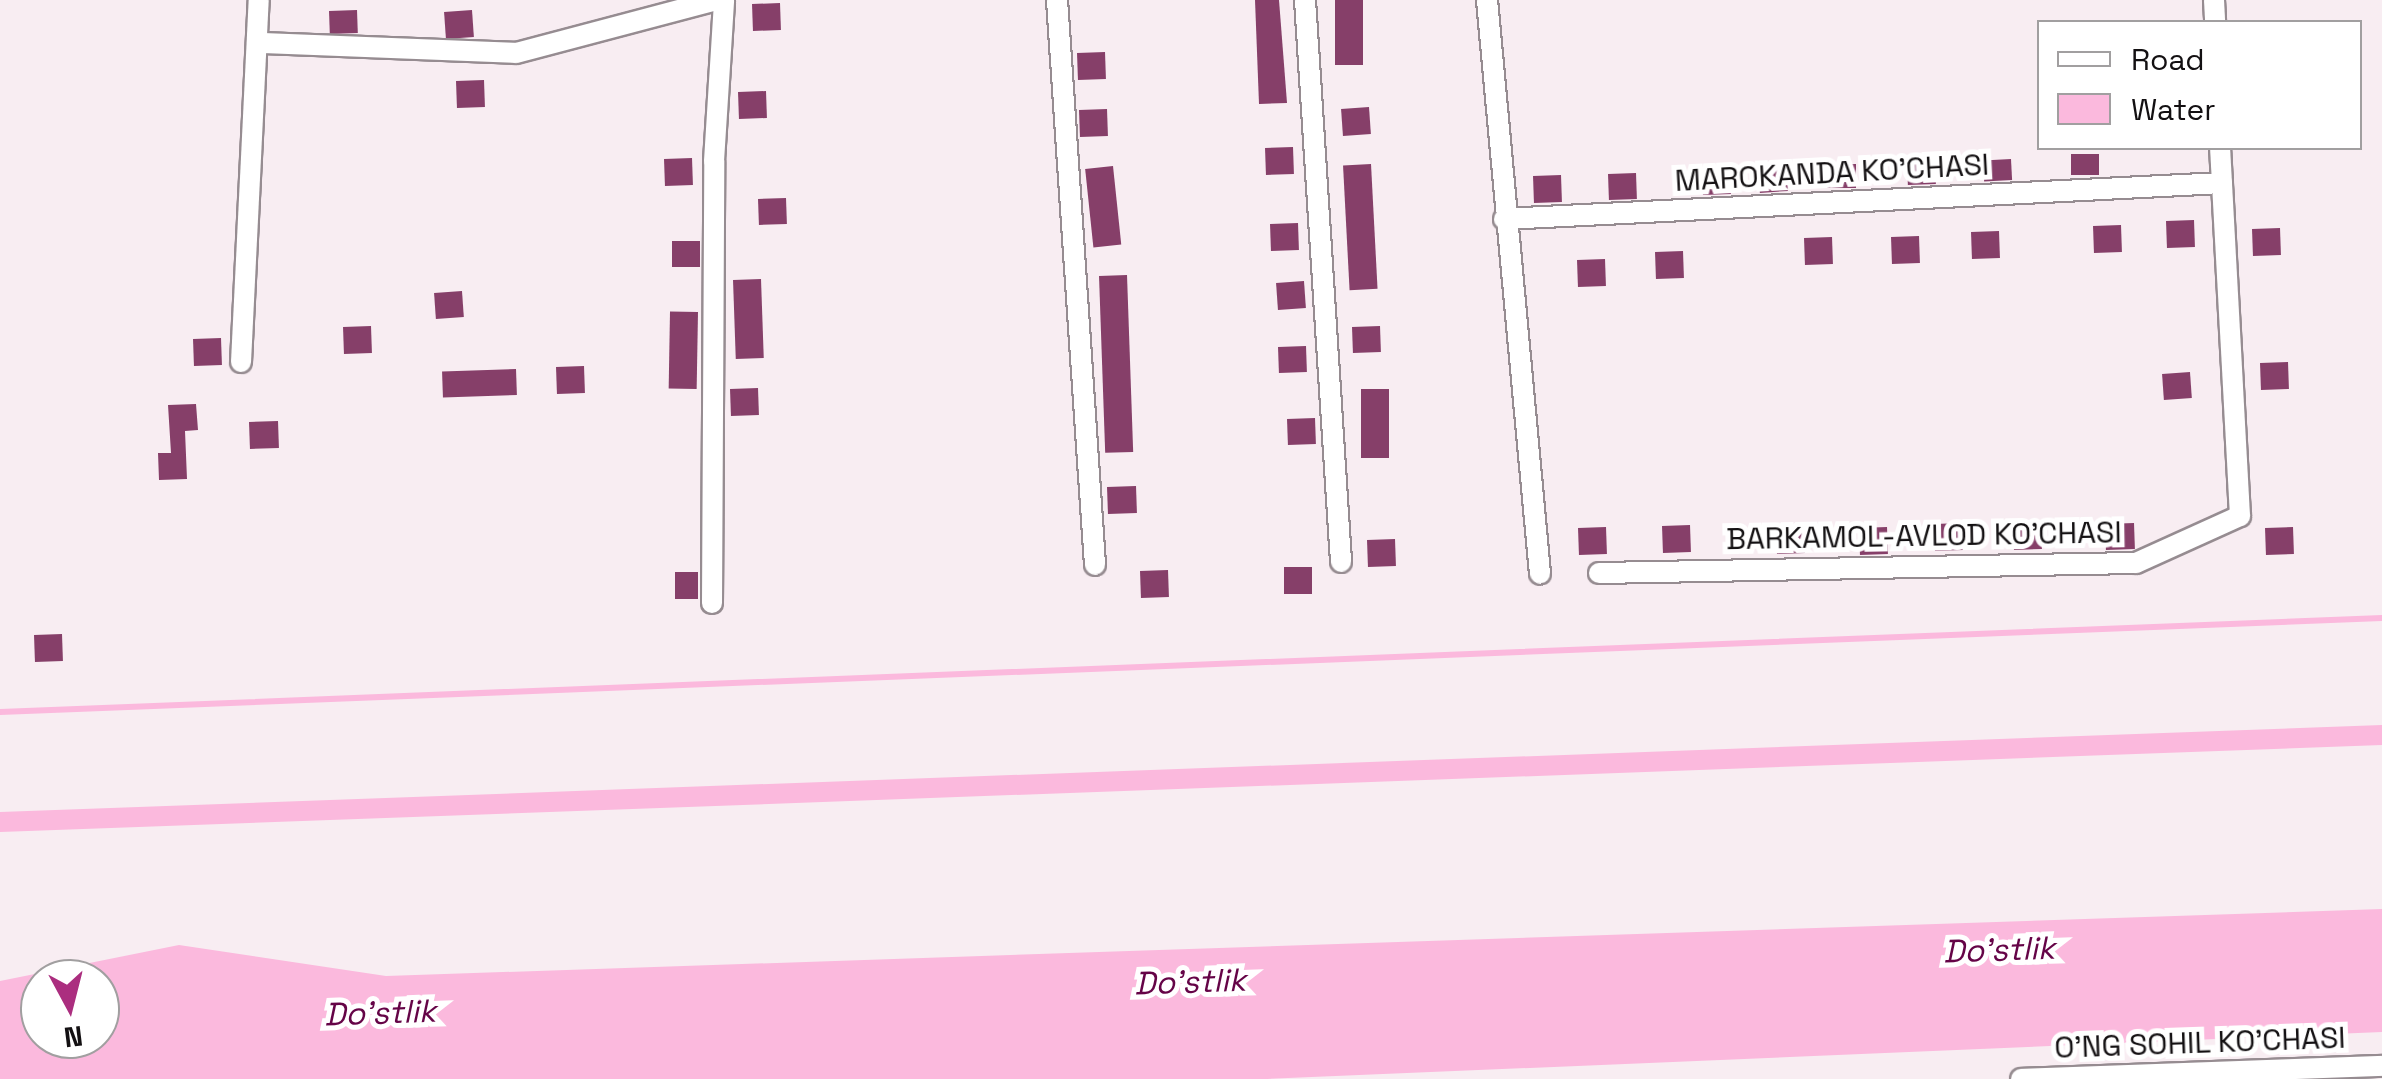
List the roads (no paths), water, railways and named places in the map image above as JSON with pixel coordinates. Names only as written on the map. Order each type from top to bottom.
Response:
[{"type":"street","points":[[241,362],[260,43],[259,0]]},
{"type":"street","points":[[260,43],[516,53],[716,0]]},
{"type":"street","points":[[712,603],[714,161],[724,0]]},
{"type":"street","points":[[1056,0],[1094,565]]},
{"type":"street","points":[[1305,0],[1340,562]]},
{"type":"street","points":[[1487,0],[1504,219],[1540,574]]},
{"type":"street","points":[[2220,150],[2222,182]]},
{"type":"street","name":"MAROKANDA KO'CHASI","points":[[1504,219],[2222,182]]},
{"type":"street","name":"BARKAMOL-AVLOD KO'CHASI","points":[[1599,573],[2136,562],[2240,516],[2222,182]]},
{"type":"street","name":"O'NG SOHIL KO'CHASI","points":[[2021,1079],[2382,1066]]},
{"type":"water","name":"Do'stlik","points":[[2382,909],[2382,1032],[1267,1079],[0,1079],[0,981],[20,977],[20,1059],[120,1059],[120,959],[109,959],[179,945],[386,976]]},
{"type":"waterway","points":[[0,712],[2382,618]]},
{"type":"waterway","points":[[0,822],[2382,735]]}]
